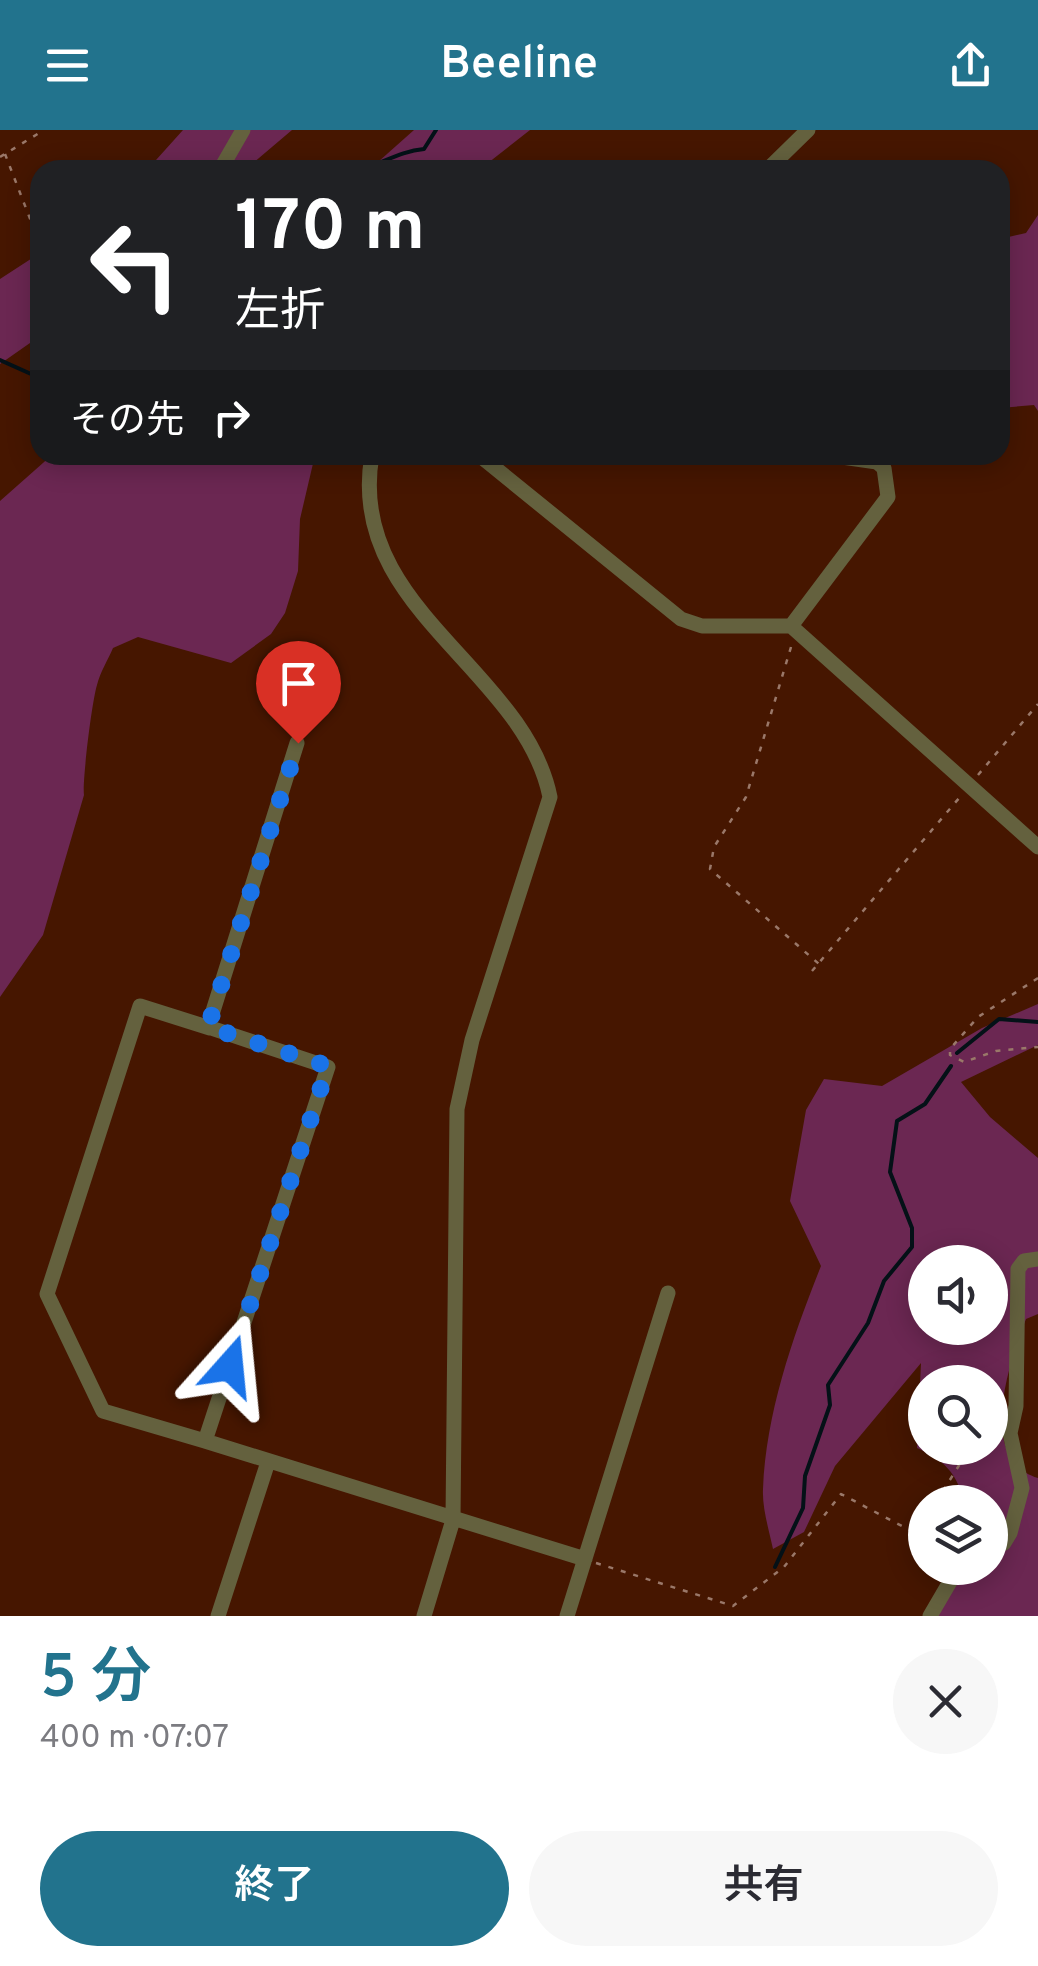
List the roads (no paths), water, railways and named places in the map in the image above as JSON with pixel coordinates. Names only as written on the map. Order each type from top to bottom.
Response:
[{"type":"street","points":[[226,160],[242,130]]},
{"type":"street","points":[[777,160],[808,130]]},
{"type":"street","points":[[372,465],[370,502],[388,560],[411,602],[517,723],[544,768],[550,797],[472,1040],[458,1109],[453,1520],[424,1616]]},
{"type":"street","points":[[490,465],[681,618],[702,626],[795,630],[1038,847]]},
{"type":"street","points":[[795,630],[888,497],[880,465]]},
{"type":"street","points":[[210,1028],[298,743]]},
{"type":"street","points":[[206,1441],[328,1066],[140,1006],[47,1294],[103,1412],[585,1560]]},
{"type":"street","points":[[1008,1536],[1022,1488],[1010,1433],[1016,1406],[1018,1270],[1024,1260],[1038,1259]]},
{"type":"street","points":[[567,1616],[668,1293]]},
{"type":"street","points":[[218,1616],[268,1462]]},
{"type":"street","points":[[930,1616],[948,1585]]},
{"type":"waterway","points":[[387,160],[424,149],[436,130]]},
{"type":"waterway","points":[[0,360],[30,374]]},
{"type":"waterway","points":[[957,1053],[999,1019],[1038,1022]]},
{"type":"waterway","points":[[775,1567],[803,1508],[805,1476],[830,1405],[828,1385],[868,1323],[884,1281],[912,1247],[912,1228],[890,1172],[897,1121],[925,1104],[951,1066]]}]
